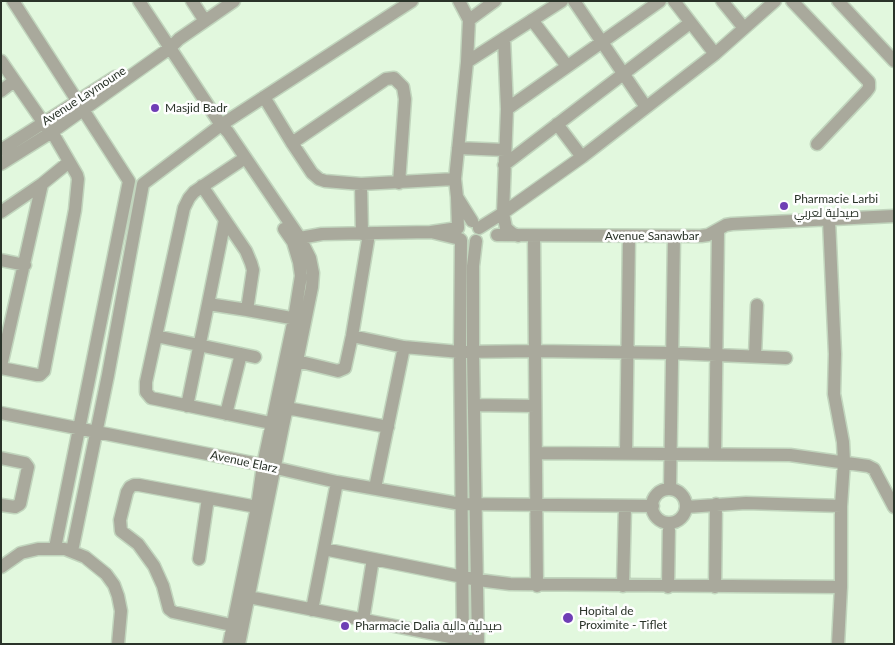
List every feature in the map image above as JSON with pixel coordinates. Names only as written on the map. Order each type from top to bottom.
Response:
[{"type":"street","points":[[13,1],[129,181],[55,548]]},
{"type":"street","points":[[138,1],[221,125],[242,160],[310,258],[312,288],[300,320],[277,425],[238,627],[239,644]]},
{"type":"street","points":[[192,1],[205,21]]},
{"type":"street","name":"Avenue Laymoune","points":[[1,150],[47,127],[234,1]]},
{"type":"street","points":[[72,551],[143,184],[221,125],[412,1]]},
{"type":"street","points":[[459,1],[469,20],[468,62],[455,178],[459,236],[463,642]]},
{"type":"street","points":[[469,20],[495,1]]},
{"type":"street","points":[[468,62],[562,1]]},
{"type":"street","points":[[574,1],[603,41],[646,107]]},
{"type":"street","points":[[507,108],[660,1]]},
{"type":"street","points":[[674,1],[714,54]]},
{"type":"street","points":[[722,1],[744,28]]},
{"type":"street","points":[[792,1],[869,82],[869,88],[866,92],[817,144]]},
{"type":"street","points":[[838,1],[894,61]]},
{"type":"street","points":[[296,240],[322,234],[432,232],[459,236],[466,244],[477,232],[582,157],[714,54],[772,2]]},
{"type":"street","points":[[532,20],[567,66]]},
{"type":"street","points":[[504,164],[690,23]]},
{"type":"street","points":[[504,38],[507,108],[503,213],[506,228],[518,236]]},
{"type":"street","points":[[1,61],[47,127],[77,175],[78,188],[44,371],[37,375],[1,367],[42,184]]},
{"type":"street","points":[[292,144],[386,80],[394,78],[403,87],[405,99],[399,183]]},
{"type":"street","points":[[1,91],[14,81]]},
{"type":"street","points":[[264,98],[292,144],[312,173],[319,179],[361,184],[455,178]]},
{"type":"street","points":[[557,124],[582,157]]},
{"type":"street","points":[[1,164],[47,127]]},
{"type":"street","points":[[458,148],[505,150]]},
{"type":"street","points":[[242,160],[194,192],[184,208],[146,382],[146,392],[151,398],[277,425]]},
{"type":"street","points":[[1,212],[42,184],[69,162]]},
{"type":"street","points":[[129,181],[143,184]]},
{"type":"street","points":[[297,362],[338,371],[343,370],[346,365],[352,336],[366,234],[361,184]]},
{"type":"street","points":[[202,186],[246,251],[251,263],[253,270],[247,310]]},
{"type":"street","points":[[249,597],[463,642],[478,642],[478,580],[482,504],[474,405],[473,352],[473,266],[477,232],[457,196]]},
{"type":"street","name":"Avenue Sanawbar","points":[[477,232],[484,236],[701,236],[732,224],[894,216]]},
{"type":"street","points":[[187,406],[225,220]]},
{"type":"street","points":[[829,220],[835,354],[834,394],[843,442],[844,462],[841,506],[838,644]]},
{"type":"street","points":[[459,236],[465,222],[477,232]]},
{"type":"street","points":[[715,453],[718,231]]},
{"type":"street","points":[[534,236],[537,586]]},
{"type":"street","points":[[626,454],[628,237]]},
{"type":"street","points":[[670,489],[674,237]]},
{"type":"street","points":[[1,260],[25,265]]},
{"type":"street","points":[[208,304],[300,320]]},
{"type":"street","points":[[755,356],[757,305]]},
{"type":"street","points":[[1,306],[14,309]]},
{"type":"street","points":[[277,425],[287,408],[297,362],[300,320]]},
{"type":"street","points":[[156,336],[255,357]]},
{"type":"street","points":[[352,336],[404,346],[460,352],[671,353],[786,358]]},
{"type":"street","points":[[375,488],[404,346]]},
{"type":"street","points":[[226,414],[241,354]]},
{"type":"street","points":[[474,405],[535,406]]},
{"type":"street","points":[[287,408],[388,427]]},
{"type":"street","name":"Avenue Elarz","points":[[1,413],[337,482],[461,504],[652,506]]},
{"type":"street","points":[[536,453],[790,455],[844,462],[868,466],[874,469],[890,493],[894,507]]},
{"type":"street","points":[[1,458],[25,463],[28,467],[20,504],[5,508]]},
{"type":"street","points":[[229,644],[238,627],[249,597],[250,561],[256,507],[269,467]]},
{"type":"street","points":[[312,610],[337,482]]},
{"type":"street","points":[[238,627],[173,612],[169,609],[163,586],[154,566],[138,544],[121,531],[120,525],[127,492],[134,485],[256,507]]},
{"type":"street","points":[[670,489],[684,497],[686,508],[682,518],[669,524],[656,517],[652,506],[653,501],[660,492],[670,489]]},
{"type":"street","points":[[199,559],[208,498]]},
{"type":"street","points":[[686,508],[746,503],[841,506]]},
{"type":"street","points":[[715,587],[716,504]]},
{"type":"street","points":[[623,586],[625,506]]},
{"type":"street","points":[[668,586],[669,524]]},
{"type":"street","points":[[1,567],[22,553],[38,549],[55,548],[72,551],[85,557],[106,574],[114,585],[121,610],[118,644]]},
{"type":"street","points":[[324,549],[478,580],[510,584],[537,586],[840,588]]},
{"type":"street","points":[[364,620],[373,559]]},
{"type":"place","name":"Masjid Badr","points":[[155,108]]},
{"type":"place","name":"Pharmacie Larbi صيدلية لعربي","points":[[784,206]]},
{"type":"place","name":"Hopital de Proximite - Tiflet","points":[[568,618]]},
{"type":"place","name":"Pharmacie Dalia صيدلية دالية","points":[[345,626]]}]
